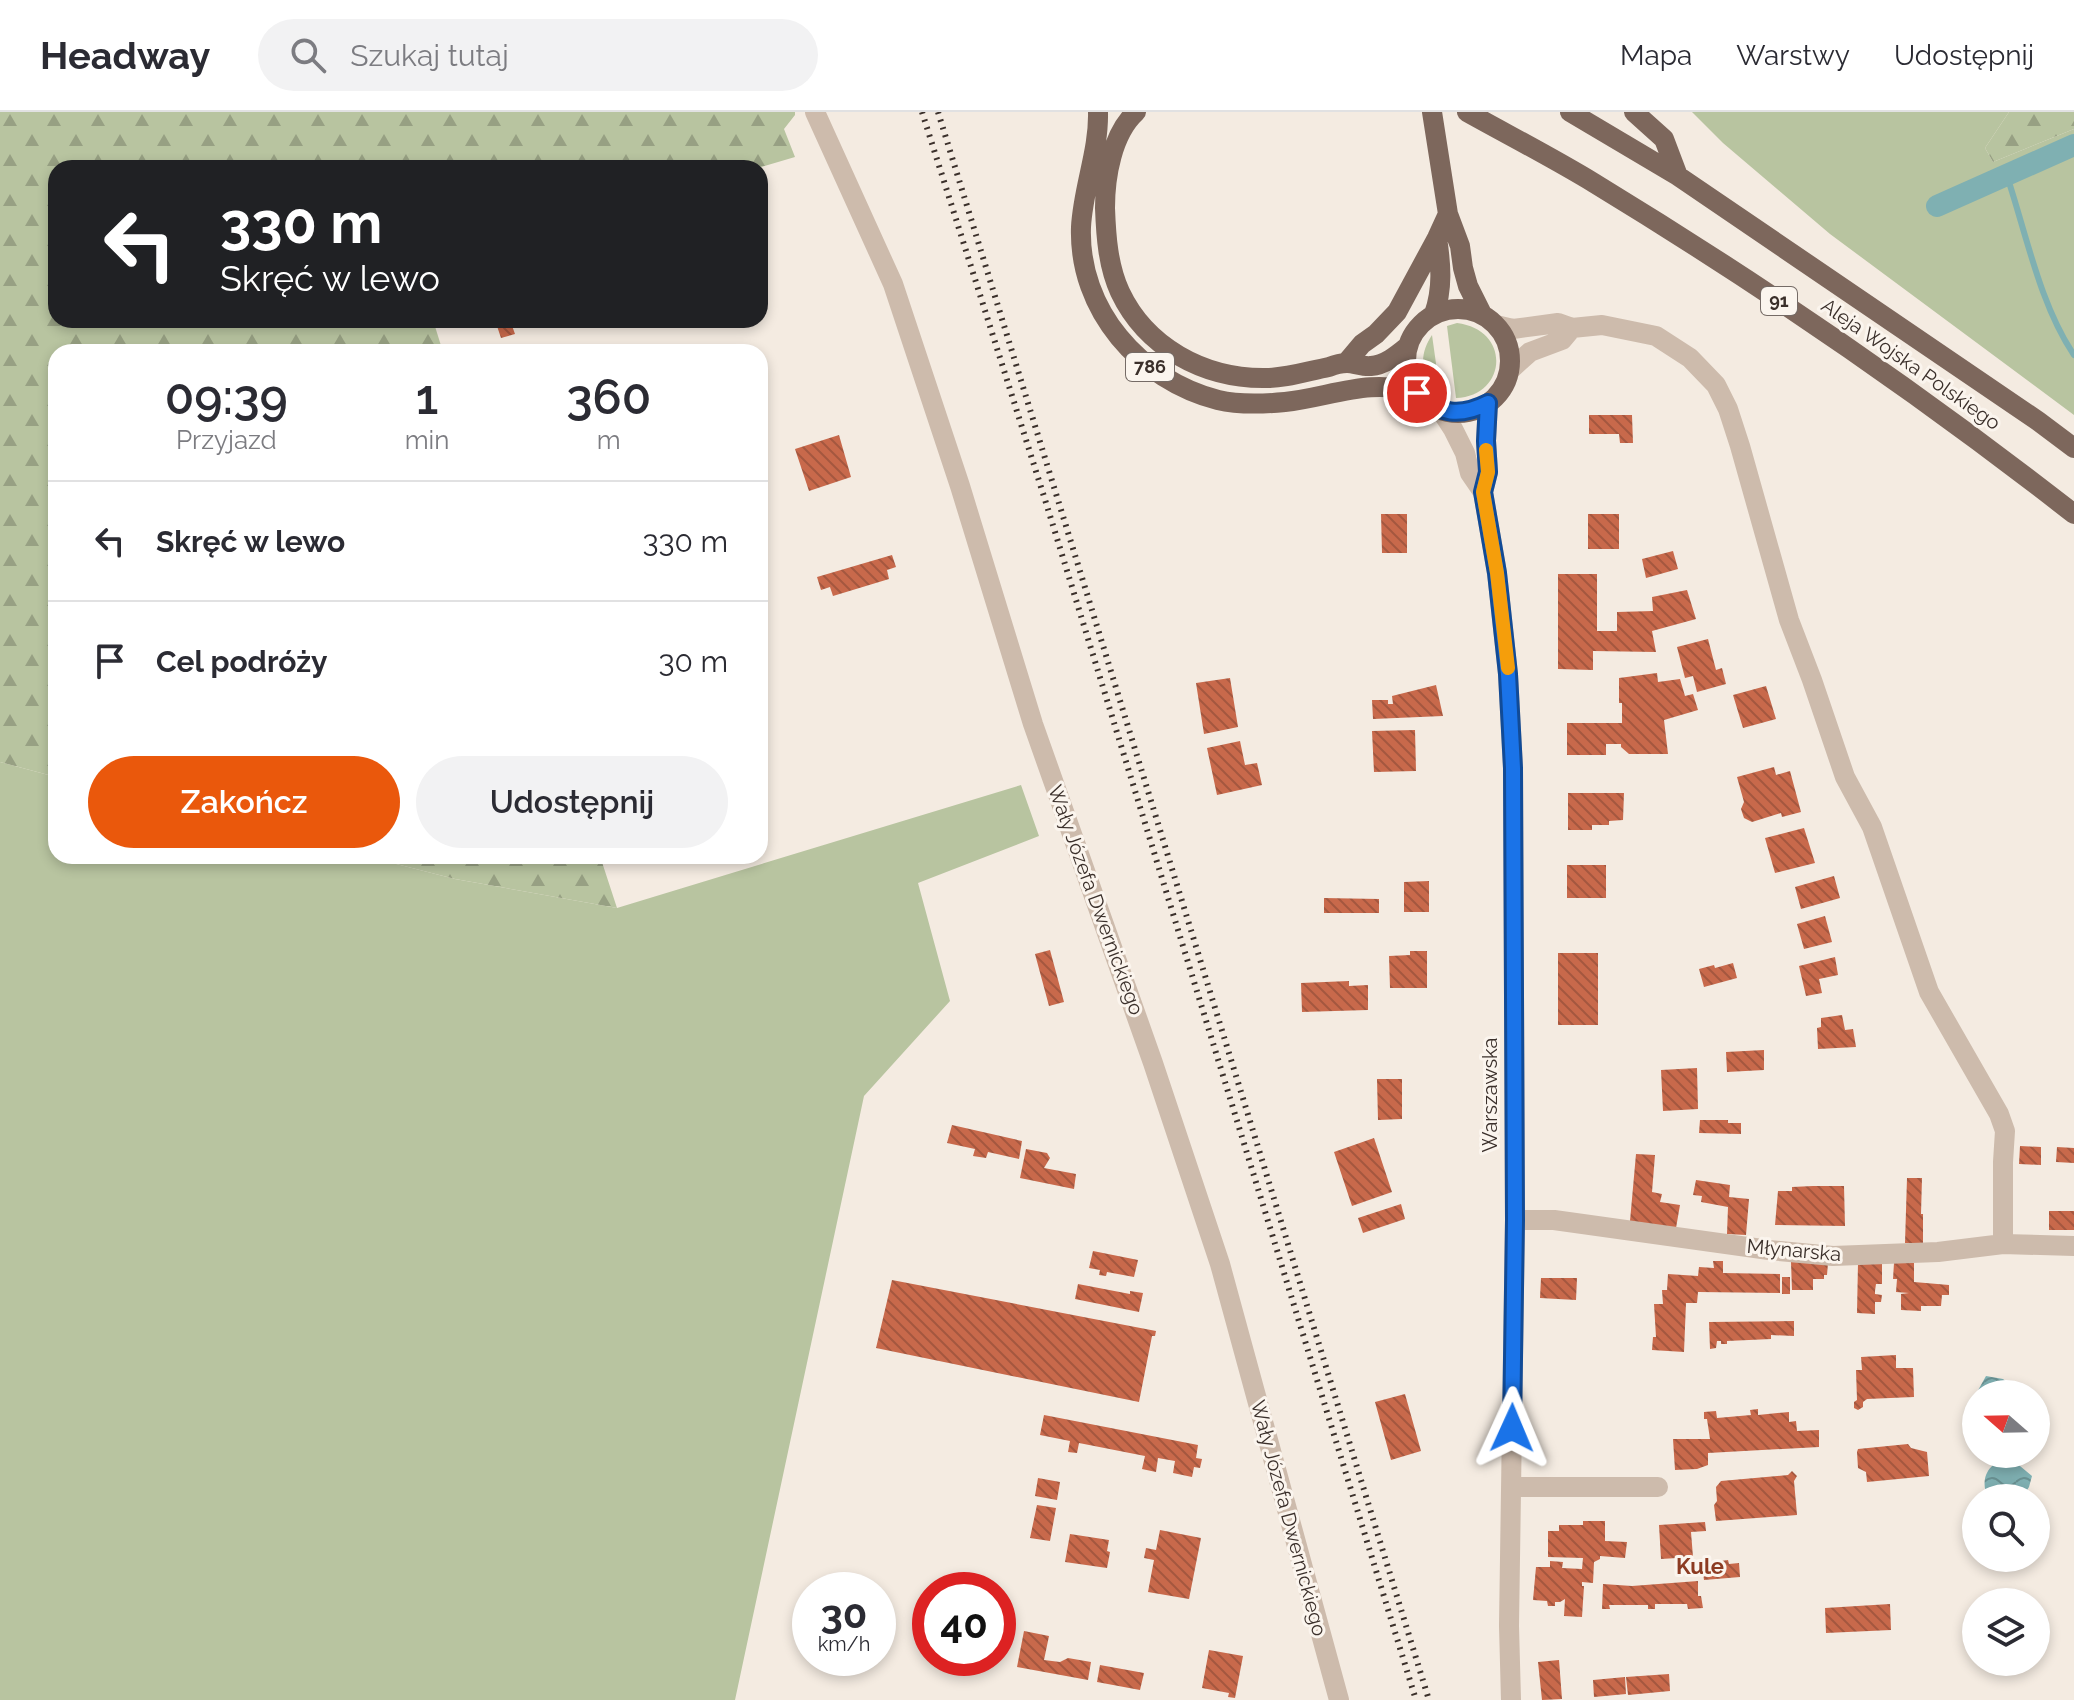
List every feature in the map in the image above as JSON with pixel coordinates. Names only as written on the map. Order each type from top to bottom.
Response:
[{"type":"main road","name":"786","points":[[1098,112],[1096,138],[1084,194],[1081,230],[1084,259],[1101,311],[1123,343],[1144,363],[1193,391],[1221,400],[1257,404],[1287,402],[1360,388],[1390,386],[1417,393]]},
{"type":"main road","points":[[1121,112],[1128,112]]},
{"type":"main road","points":[[1136,112],[1126,121],[1116,144],[1105,199],[1106,235],[1120,292],[1137,319],[1157,341],[1182,359],[1206,370],[1234,377],[1267,379],[1346,363],[1371,366],[1393,358],[1408,346]]},
{"type":"main road","points":[[1432,112],[1448,214],[1460,246],[1468,286],[1505,338],[1510,354],[1510,370],[1498,394],[1473,411],[1456,413],[1427,403],[1409,379],[1406,363],[1413,334],[1434,314],[1449,309],[1466,309],[1489,319]]},
{"type":"main road","name":"Aleja Wojska Polskiego","points":[[1467,112],[1593,183],[1798,313],[2074,514]]},
{"type":"main road","name":"Aleja Wojska Polskiego","points":[[1570,112],[1678,176],[2074,448]]},
{"type":"main road","points":[[1634,112],[1664,139],[1678,176]]},
{"type":"main road","points":[[1346,363],[1397,312],[1448,214]]},
{"type":"main road","points":[[1434,314],[1442,269],[1437,238]]},
{"type":"street","name":"Wały Józefa Dwernickiego","points":[[815,112],[893,284],[960,486],[1033,724],[1163,1092],[1220,1264],[1339,1700]]},
{"type":"street","points":[[1489,319],[1513,329],[1558,323],[1572,328],[1602,325],[1656,336],[1690,358],[1716,385],[1740,446],[1789,620],[1845,777],[1872,827],[1929,992],[1999,1114],[2005,1131],[2003,1244]]},
{"type":"street","points":[[1510,370],[1530,352],[1562,340],[1572,328]]},
{"type":"street","name":"Warszawska","points":[[1488,403],[1488,472],[1483,492],[1497,573],[1508,674],[1513,768],[1515,1220],[1508,1665],[1511,1700]]},
{"type":"street","name":"Warszawska","points":[[1440,409],[1465,453],[1470,473],[1483,492]]},
{"type":"street","name":"Młynarska","points":[[1515,1220],[1554,1220],[1833,1256],[1938,1252],[2003,1244],[2074,1246]]},
{"type":"street","points":[[1511,1487],[1658,1487]]},
{"type":"green space","points":[[0,112],[795,112],[784,129],[795,157],[768,165],[768,160],[48,160],[48,328],[436,328],[440,344],[48,344],[48,775],[0,762]]},
{"type":"green space","points":[[1692,112],[2009,112],[1985,148],[1993,162],[2074,129],[2074,415],[1830,234],[1723,143]]},
{"type":"green space","points":[[2009,112],[2074,112],[2074,129],[1993,162],[1985,148]]},
{"type":"green space","points":[[1457,323],[1475,328],[1487,337],[1494,349],[1496,362],[1493,375],[1485,386],[1473,394],[1456,398],[1447,326]]},
{"type":"green space","points":[[1432,335],[1440,392],[1428,379],[1423,365]]},
{"type":"green space","points":[[0,762],[48,775],[48,864],[396,864],[455,879],[617,908],[1021,785],[1039,836],[918,883],[950,1001],[864,1096],[735,1700],[0,1700]]},
{"type":"green space","points":[[396,864],[603,864],[617,908],[455,879]]},
{"type":"water","points":[[1986,1376],[2004,1380],[1984,1380]]},
{"type":"water","points":[[1990,1468],[2022,1468],[2032,1476],[2030,1484],[1985,1484]]},
{"type":"building","points":[[498,328],[513,328],[515,334],[501,338]]},
{"type":"building","points":[[1589,415],[1632,415],[1633,443],[1620,443],[1619,434],[1589,434]]},
{"type":"building","points":[[839,435],[851,477],[809,491],[795,449]]},
{"type":"building","points":[[1381,514],[1407,514],[1407,553],[1382,553]]},
{"type":"building","points":[[1588,514],[1619,514],[1619,549],[1588,549]]},
{"type":"building","points":[[1673,551],[1678,569],[1646,578],[1642,559]]},
{"type":"building","points":[[892,555],[896,567],[887,570],[889,579],[833,596],[830,587],[821,590],[817,577]]},
{"type":"building","points":[[1558,574],[1597,574],[1597,631],[1617,631],[1617,612],[1653,611],[1652,597],[1687,590],[1696,619],[1652,631],[1656,652],[1593,651],[1593,670],[1558,669]]},
{"type":"building","points":[[1708,639],[1716,670],[1722,668],[1726,684],[1697,692],[1693,676],[1685,678],[1677,647]]},
{"type":"building","points":[[1657,673],[1658,682],[1680,679],[1685,696],[1693,694],[1698,710],[1664,720],[1668,754],[1629,754],[1621,744],[1606,744],[1606,755],[1567,755],[1567,723],[1622,723],[1619,678]]},
{"type":"building","points":[[1230,678],[1238,727],[1204,734],[1196,683]]},
{"type":"building","points":[[1436,685],[1443,716],[1373,719],[1372,700],[1388,700],[1388,704],[1393,704],[1392,696]]},
{"type":"building","points":[[1766,686],[1776,719],[1743,728],[1733,695]]},
{"type":"building","points":[[1415,730],[1416,771],[1374,772],[1372,731]]},
{"type":"building","points":[[1240,741],[1245,765],[1257,763],[1262,785],[1217,795],[1207,748]]},
{"type":"building","points":[[1774,767],[1776,775],[1790,771],[1801,812],[1782,817],[1781,813],[1752,822],[1744,818],[1741,809],[1744,802],[1737,777]]},
{"type":"building","points":[[1568,793],[1624,793],[1623,820],[1609,821],[1609,825],[1592,825],[1592,830],[1568,830]]},
{"type":"building","points":[[1804,828],[1815,863],[1775,873],[1765,838]]},
{"type":"building","points":[[1567,865],[1606,865],[1606,898],[1567,898]]},
{"type":"building","points":[[1834,876],[1840,898],[1801,909],[1795,887]]},
{"type":"building","points":[[1429,881],[1429,912],[1404,912],[1404,882]]},
{"type":"building","points":[[1324,898],[1379,899],[1379,913],[1324,913]]},
{"type":"building","points":[[1825,916],[1832,942],[1804,949],[1797,924]]},
{"type":"building","points":[[1050,950],[1064,1002],[1049,1006],[1035,954]]},
{"type":"building","points":[[1410,951],[1427,951],[1427,988],[1390,988],[1389,956],[1410,955]]},
{"type":"building","points":[[1558,953],[1598,953],[1598,1025],[1558,1025]]},
{"type":"building","points":[[1835,957],[1838,975],[1819,979],[1822,993],[1806,996],[1799,966]]},
{"type":"building","points":[[1733,963],[1737,978],[1704,987],[1699,969]]},
{"type":"building","points":[[1349,981],[1349,986],[1368,985],[1368,1010],[1302,1012],[1301,983]]},
{"type":"building","points":[[1842,1015],[1845,1030],[1853,1029],[1856,1047],[1818,1049],[1817,1028],[1821,1027],[1821,1018]]},
{"type":"building","points":[[1764,1050],[1764,1070],[1727,1072],[1726,1052]]},
{"type":"building","points":[[1697,1068],[1698,1109],[1663,1111],[1661,1070]]},
{"type":"building","points":[[1377,1079],[1402,1079],[1402,1119],[1378,1120]]},
{"type":"building","points":[[1700,1120],[1741,1123],[1741,1134],[1699,1133]]},
{"type":"building","points":[[952,1125],[1022,1141],[1019,1159],[988,1152],[986,1158],[973,1156],[975,1149],[947,1143]]},
{"type":"building","points":[[1374,1138],[1392,1192],[1352,1206],[1334,1152]]},
{"type":"building","points":[[2020,1146],[2041,1147],[2041,1165],[2019,1164]]},
{"type":"building","points":[[2057,1147],[2074,1148],[2074,1163],[2056,1162]]},
{"type":"building","points":[[1026,1149],[1047,1153],[1050,1158],[1044,1168],[1076,1174],[1074,1189],[1020,1178]]},
{"type":"building","points":[[1636,1154],[1655,1155],[1652,1192],[1662,1194],[1660,1202],[1680,1205],[1676,1228],[1630,1221]]},
{"type":"building","points":[[1907,1178],[1922,1178],[1923,1243],[1905,1243]]},
{"type":"building","points":[[1696,1180],[1730,1185],[1729,1197],[1749,1199],[1746,1235],[1727,1234],[1728,1207],[1701,1202],[1702,1196],[1693,1195]]},
{"type":"building","points":[[1844,1186],[1845,1226],[1775,1225],[1778,1191],[1792,1191],[1792,1187]]},
{"type":"building","points":[[1401,1204],[1405,1219],[1363,1233],[1358,1218]]},
{"type":"building","points":[[2049,1211],[2074,1211],[2074,1230],[2049,1230]]},
{"type":"building","points":[[1093,1251],[1138,1260],[1134,1277],[1107,1272],[1106,1276],[1099,1275],[1100,1270],[1089,1268]]},
{"type":"building","points":[[1713,1261],[1723,1261],[1723,1273],[1780,1274],[1780,1293],[1698,1292],[1697,1303],[1686,1303],[1684,1352],[1652,1350],[1653,1337],[1656,1337],[1654,1304],[1663,1304],[1662,1290],[1667,1290],[1668,1274],[1698,1276],[1699,1267],[1714,1268]]},
{"type":"building","points":[[1791,1262],[1828,1263],[1827,1275],[1824,1279],[1813,1279],[1813,1290],[1792,1290]]},
{"type":"building","points":[[1858,1263],[1882,1264],[1882,1284],[1876,1284],[1875,1294],[1882,1295],[1881,1302],[1875,1302],[1875,1314],[1857,1313]]},
{"type":"building","points":[[1894,1263],[1914,1263],[1914,1282],[1949,1285],[1949,1295],[1942,1295],[1941,1306],[1921,1306],[1921,1311],[1901,1310],[1901,1294],[1909,1293],[1896,1292]]},
{"type":"building","points":[[1782,1277],[1790,1277],[1790,1294],[1782,1294]]},
{"type":"building","points":[[1541,1278],[1577,1278],[1576,1300],[1540,1298]]},
{"type":"building","points":[[892,1280],[1156,1331],[1152,1336],[1139,1402],[876,1348]]},
{"type":"building","points":[[1078,1284],[1130,1294],[1130,1291],[1143,1293],[1139,1312],[1075,1299]]},
{"type":"building","points":[[1794,1321],[1794,1336],[1771,1335],[1771,1339],[1727,1341],[1727,1344],[1717,1341],[1716,1348],[1710,1349],[1709,1322]]},
{"type":"building","points":[[1896,1355],[1896,1368],[1913,1368],[1914,1397],[1867,1399],[1863,1407],[1858,1410],[1854,1408],[1857,1400],[1856,1370],[1862,1370],[1861,1357]]},
{"type":"building","points":[[1405,1394],[1421,1451],[1391,1460],[1375,1402]]},
{"type":"building","points":[[1758,1409],[1758,1415],[1789,1412],[1789,1422],[1796,1421],[1797,1431],[1819,1430],[1819,1447],[1708,1453],[1708,1465],[1675,1470],[1673,1439],[1710,1439],[1704,1412],[1716,1411],[1717,1418],[1751,1415],[1750,1410]]},
{"type":"building","points":[[1044,1415],[1198,1445],[1196,1458],[1202,1459],[1200,1468],[1194,1467],[1192,1477],[1173,1473],[1175,1461],[1158,1458],[1156,1472],[1142,1469],[1145,1456],[1079,1443],[1077,1453],[1068,1452],[1070,1441],[1040,1435]]},
{"type":"building","points":[[1908,1444],[1911,1448],[1927,1452],[1929,1476],[1867,1482],[1866,1472],[1858,1468],[1858,1449]]},
{"type":"building","points":[[1792,1471],[1797,1476],[1794,1481],[1797,1515],[1716,1521],[1716,1487],[1721,1481],[1788,1475]]},
{"type":"building","points":[[1038,1478],[1060,1482],[1057,1500],[1035,1496]]},
{"type":"building","points":[[1037,1505],[1056,1508],[1050,1541],[1030,1538]]},
{"type":"building","points":[[1583,1521],[1605,1521],[1605,1541],[1627,1542],[1625,1558],[1600,1556],[1594,1562],[1593,1583],[1582,1582],[1582,1617],[1564,1616],[1565,1599],[1555,1602],[1555,1606],[1548,1606],[1547,1601],[1533,1600],[1536,1567],[1550,1567],[1550,1561],[1563,1562],[1562,1568],[1582,1569],[1583,1558],[1548,1557],[1548,1531],[1559,1531],[1559,1525],[1583,1525]]},
{"type":"building","points":[[1705,1522],[1706,1531],[1691,1532],[1693,1557],[1661,1559],[1659,1525]]},
{"type":"building","points":[[1160,1530],[1201,1538],[1189,1599],[1148,1592],[1154,1560],[1144,1558],[1146,1548],[1156,1550]]},
{"type":"building","points":[[1070,1534],[1109,1540],[1107,1568],[1065,1562]]},
{"type":"building","points":[[1728,1560],[1729,1564],[1739,1563],[1740,1577],[1704,1580],[1702,1566],[1722,1564],[1721,1561]]},
{"type":"building","points":[[1698,1581],[1698,1596],[1701,1596],[1703,1608],[1688,1609],[1687,1604],[1655,1604],[1655,1609],[1648,1609],[1648,1605],[1609,1605],[1610,1609],[1602,1609],[1603,1584],[1632,1586]]},
{"type":"building","points":[[1890,1604],[1891,1630],[1826,1633],[1825,1608]]},
{"type":"building","points":[[1024,1631],[1049,1636],[1044,1660],[1060,1662],[1068,1658],[1091,1662],[1088,1680],[1017,1667]]},
{"type":"building","points":[[1209,1650],[1243,1656],[1235,1698],[1228,1697],[1229,1693],[1202,1688]]},
{"type":"building","points":[[1559,1660],[1562,1699],[1542,1700],[1538,1662]]},
{"type":"building","points":[[1100,1665],[1144,1673],[1140,1690],[1097,1682]]},
{"type":"building","points":[[1669,1674],[1670,1691],[1628,1695],[1626,1677]]},
{"type":"building","points":[[1625,1677],[1626,1694],[1594,1697],[1593,1680]]},
{"type":"waterway","points":[[1937,206],[2074,145]]},
{"type":"waterway","points":[[2007,176],[2043,291],[2074,355]]},
{"type":"railway","points":[[922,112],[1416,1700]]},
{"type":"railway","points":[[938,112],[1429,1700]]},
{"type":"slow traffic","points":[[1486,450],[1488,472],[1483,492],[1497,573],[1508,668]]},
{"type":"district","name":"Kule","points":[[1700,1566]]},
{"type":"route","points":[[1417,393],[1427,403],[1456,413],[1473,411],[1488,403],[1488,472],[1483,492],[1497,573],[1508,674],[1513,768],[1515,1220],[1512,1428]]}]
